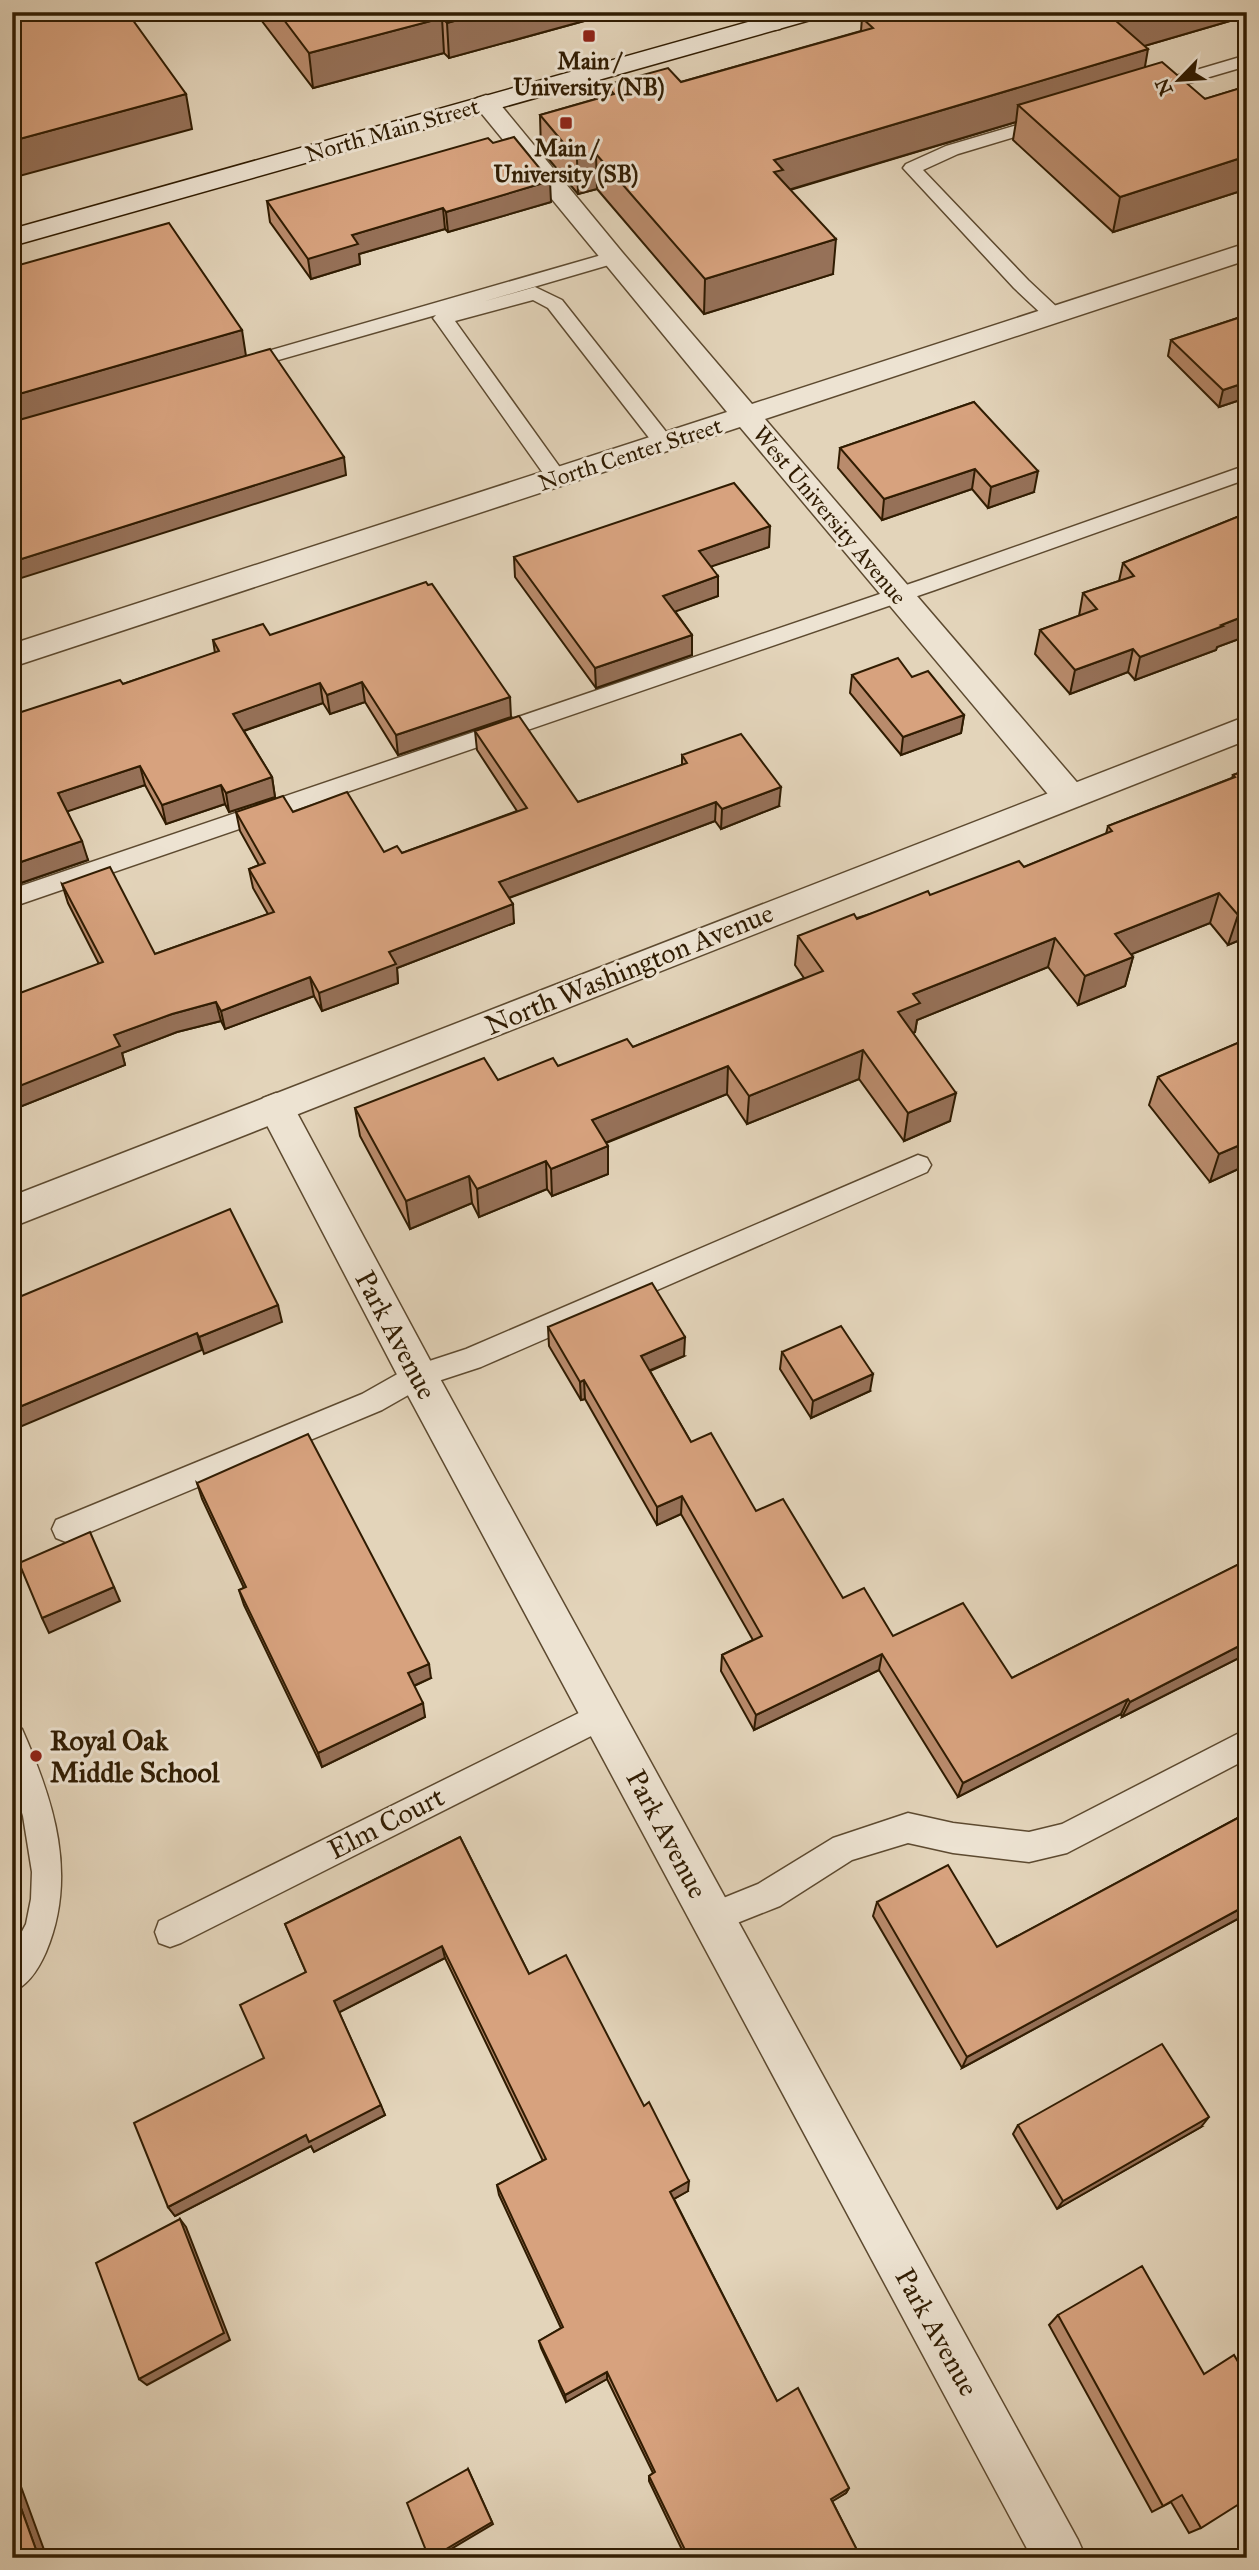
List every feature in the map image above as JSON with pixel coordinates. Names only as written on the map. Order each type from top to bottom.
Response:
[{"type":"street","name":"North Main Street","points":[[12,238],[486,103],[765,18],[813,12]]},
{"type":"street","name":"West University Avenue","points":[[486,103],[517,145],[612,258],[1069,796]]},
{"type":"street","name":"North Center Street","points":[[12,656],[1247,251]]},
{"type":"street","name":"North Washington Avenue","points":[[12,1212],[1247,727]]},
{"type":"street","name":"Park Avenue","points":[[276,1108],[418,1376],[1060,2558]]},
{"type":"lane","points":[[1131,95],[1247,60]]},
{"type":"lane","points":[[1053,314],[1021,284],[912,168],[952,150],[1067,115]]},
{"type":"lane","points":[[219,371],[612,258]]},
{"type":"lane","points":[[557,478],[443,318],[535,293],[555,304],[664,443]]},
{"type":"lane","points":[[12,898],[897,596],[1247,471]]},
{"type":"lane","points":[[66,1529],[372,1402],[418,1376],[472,1359],[918,1165]]},
{"type":"lane","name":"Elm Court","points":[[170,1931],[603,1715]]},
{"type":"lane","points":[[12,1739],[34,1795],[46,1854],[46,1905],[33,1947],[12,1976]]},
{"type":"lane","points":[[712,1918],[769,1895],[844,1848],[908,1828],[953,1838],[1029,1847],[1067,1838],[1247,1743]]},
{"type":"building","points":[[12,12],[127,12],[186,94],[12,141]]},
{"type":"building","points":[[278,12],[487,12],[447,23],[442,18],[309,53]]},
{"type":"building","points":[[882,12],[1146,12],[1116,21],[1148,49],[774,160],[783,170],[774,172],[836,239],[705,279],[596,154],[577,159],[540,115],[614,94],[606,85],[668,68],[681,82],[873,28],[862,18]]},
{"type":"building","points":[[1162,62],[1205,99],[1247,86],[1247,156],[1120,197],[1018,105]]},
{"type":"building","points":[[514,137],[550,181],[446,212],[443,208],[352,235],[358,244],[308,259],[267,201],[488,138],[493,143]]},
{"type":"building","points":[[169,223],[242,330],[12,396],[12,267]]},
{"type":"building","points":[[1247,315],[1247,382],[1223,390],[1171,340]]},
{"type":"building","points":[[270,349],[344,457],[12,562],[12,422]]},
{"type":"building","points":[[974,402],[1038,471],[991,487],[975,469],[884,499],[840,448]]},
{"type":"building","points":[[734,483],[770,526],[699,551],[718,576],[663,596],[692,635],[595,668],[514,557]]},
{"type":"building","points":[[1247,513],[1247,615],[1140,657],[1133,649],[1075,670],[1040,630],[1097,609],[1083,593],[1134,576],[1123,563]]},
{"type":"building","points":[[426,582],[428,585],[432,584],[510,697],[396,735],[362,682],[327,695],[320,683],[233,714],[272,777],[226,793],[221,785],[162,805],[140,766],[58,793],[82,841],[12,865],[12,715],[120,680],[123,684],[219,651],[213,640],[263,624],[270,635]]},
{"type":"building","points":[[898,658],[912,677],[928,671],[964,715],[903,737],[852,675]]},
{"type":"building","points":[[519,716],[578,802],[687,763],[682,755],[741,734],[781,787],[722,809],[716,802],[499,882],[513,904],[389,952],[396,964],[319,993],[310,977],[221,1011],[216,1002],[172,1014],[114,1035],[120,1046],[12,1089],[12,996],[103,962],[62,884],[110,867],[155,954],[274,912],[249,869],[265,863],[236,812],[283,796],[293,812],[347,792],[384,852],[397,846],[402,853],[527,808],[475,731]]},
{"type":"building","points":[[1247,770],[1247,911],[1238,915],[1219,893],[1115,934],[1133,957],[1085,976],[1055,938],[913,994],[920,1003],[898,1012],[956,1093],[908,1113],[863,1050],[749,1096],[728,1066],[592,1120],[608,1146],[551,1169],[546,1161],[477,1189],[469,1176],[406,1201],[355,1108],[484,1058],[498,1080],[553,1058],[558,1066],[627,1039],[633,1047],[823,971],[798,936],[854,914],[857,919],[928,891],[930,895],[1019,861],[1024,867],[1112,831],[1108,826]]},
{"type":"building","points":[[1247,1039],[1247,1142],[1219,1154],[1158,1077]]},
{"type":"building","points":[[230,1209],[278,1305],[199,1337],[197,1333],[12,1410],[12,1300]]},
{"type":"building","points":[[652,1283],[685,1337],[641,1356],[691,1442],[711,1433],[756,1511],[783,1499],[843,1598],[864,1588],[893,1636],[963,1603],[1012,1678],[1247,1560],[1247,1642],[963,1783],[882,1654],[756,1715],[722,1655],[762,1636],[682,1496],[657,1507],[584,1380],[580,1382],[548,1327]]},
{"type":"building","points":[[841,1326],[873,1374],[813,1401],[782,1352]]},
{"type":"building","points":[[308,1434],[429,1664],[408,1673],[423,1703],[318,1753],[239,1590],[246,1587],[197,1483]]},
{"type":"building","points":[[90,1532],[114,1587],[42,1618],[19,1563]]},
{"type":"building","points":[[1247,1813],[1247,1905],[967,2057],[877,1902],[948,1865],[997,1947]]},
{"type":"building","points":[[460,1837],[529,1974],[566,1955],[644,2106],[649,2102],[689,2181],[670,2192],[777,2401],[798,2388],[849,2488],[831,2499],[861,2558],[750,2558],[746,2551],[734,2558],[689,2558],[649,2476],[655,2472],[607,2372],[565,2395],[539,2341],[563,2327],[497,2185],[546,2159],[442,1946],[334,2001],[381,2105],[309,2142],[306,2135],[168,2207],[134,2123],[264,2058],[240,2005],[306,1972],[285,1924]]},
{"type":"building","points":[[1162,2044],[1209,2117],[1063,2201],[1018,2125]]},
{"type":"building","points":[[180,2219],[224,2333],[139,2379],[96,2263]]},
{"type":"building","points":[[1142,2266],[1204,2374],[1234,2355],[1247,2377],[1247,2441],[1244,2442],[1247,2456],[1240,2459],[1247,2472],[1247,2499],[1201,2528],[1182,2495],[1163,2506],[1058,2315]]},
{"type":"building","points":[[468,2469],[492,2522],[429,2558],[407,2503]]},
{"type":"building","points":[[12,2483],[39,2558],[12,2558]]},
{"type":"place","name":"Main / University (NB)","points":[[589,36]]},
{"type":"place","name":"Main / University (SB)","points":[[566,123]]},
{"type":"place","name":"Royal Oak Middle School","points":[[36,1756]]}]
